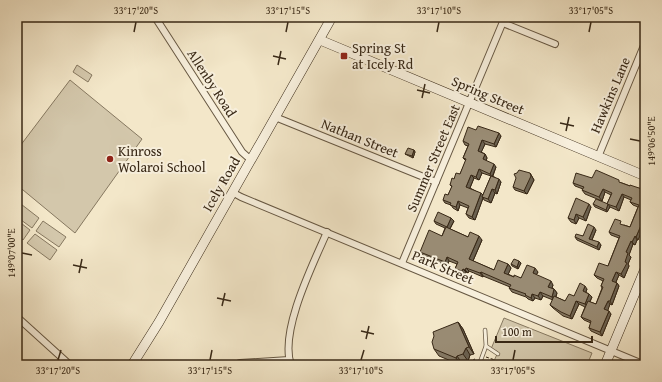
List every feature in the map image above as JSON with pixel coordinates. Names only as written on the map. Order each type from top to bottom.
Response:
[{"type":"street","name":"Allenby Road","points":[[155,17],[242,152],[251,160]]},
{"type":"street","name":"Icely Road","points":[[132,365],[159,322],[332,17]]},
{"type":"street","points":[[504,20],[555,44]]},
{"type":"street","name":"Summer Street East","points":[[402,263],[504,20]]},
{"type":"street","name":"Spring Street","points":[[320,40],[645,176]]},
{"type":"street","name":"Hawkins Lane","points":[[598,157],[645,43]]},
{"type":"street","name":"Nathan Street","points":[[275,117],[436,182]]},
{"type":"street","name":"Park Street","points":[[232,192],[645,365]]},
{"type":"street","points":[[235,365],[240,363],[290,362],[288,342],[294,312],[326,232]]},
{"type":"street","points":[[605,365],[645,269]]},
{"type":"street","points":[[17,317],[70,365]]},
{"type":"lane","points":[[479,365],[486,346],[485,330]]},
{"type":"lane","points":[[486,346],[498,354]]},
{"type":"path","points":[[485,356],[495,360]]},
{"type":"path","points":[[471,362],[470,361],[478,358]]},
{"type":"shaded area","points":[[77,65],[92,75],[88,82],[73,72]]},
{"type":"shaded area","points":[[70,80],[142,139],[75,233],[17,185],[17,150]]},
{"type":"shaded area","points":[[17,201],[39,218],[32,228],[17,217]]},
{"type":"shaded area","points":[[17,220],[30,230],[23,240],[17,235]]},
{"type":"shaded area","points":[[43,221],[66,237],[59,247],[36,231]]},
{"type":"shaded area","points":[[35,234],[57,250],[50,260],[27,243]]},
{"type":"shaded area","points":[[504,318],[592,353],[587,365],[503,365],[494,361],[498,352],[491,349]]},
{"type":"building","points":[[478,126],[499,133],[494,144],[482,140],[478,151],[485,154],[483,159],[494,164],[490,174],[479,169],[476,177],[471,175],[466,187],[481,193],[472,217],[466,214],[469,206],[458,201],[456,207],[443,200],[445,194],[448,195],[452,186],[450,185],[452,178],[454,179],[456,173],[460,174],[466,159],[463,158],[469,144],[463,141],[468,127],[476,130]]},
{"type":"building","points":[[408,148],[414,150],[412,156],[405,154]]},
{"type":"building","points":[[519,170],[530,173],[531,176],[524,191],[513,187],[516,178],[514,174]]},
{"type":"building","points":[[596,170],[619,180],[619,182],[645,190],[645,216],[636,237],[635,236],[632,242],[631,241],[626,252],[628,253],[625,262],[627,263],[621,274],[616,272],[612,281],[617,283],[610,301],[608,301],[604,309],[609,311],[600,332],[589,328],[591,321],[581,317],[588,301],[596,304],[603,287],[601,286],[604,279],[594,275],[599,263],[608,266],[620,236],[609,232],[615,219],[621,221],[620,224],[630,227],[639,205],[630,202],[632,198],[622,194],[616,207],[607,204],[612,193],[603,189],[599,197],[582,190],[584,187],[573,183],[576,173],[592,178]]},
{"type":"building","points":[[491,176],[499,179],[495,190],[492,189],[488,199],[482,197]]},
{"type":"building","points":[[576,198],[589,204],[583,217],[576,214],[574,220],[568,218]]},
{"type":"building","points":[[596,199],[608,204],[606,210],[593,204]]},
{"type":"building","points":[[438,212],[451,218],[447,227],[434,221]]},
{"type":"building","points":[[588,224],[594,227],[589,239],[599,242],[597,247],[575,237],[576,234],[583,236]]},
{"type":"building","points":[[446,227],[468,237],[470,232],[479,236],[469,259],[494,270],[498,260],[508,264],[504,273],[521,278],[527,265],[535,268],[533,273],[551,281],[548,287],[554,289],[552,297],[540,292],[538,296],[532,294],[531,298],[525,295],[526,294],[509,288],[511,285],[481,272],[480,273],[466,268],[462,271],[455,269],[458,262],[447,257],[445,262],[420,252],[429,230],[442,236]]},
{"type":"building","points":[[514,259],[519,261],[517,267],[511,264]]},
{"type":"building","points":[[580,283],[585,286],[583,291],[589,294],[585,304],[576,301],[570,316],[550,305],[554,296],[565,301],[569,294],[574,296]]},
{"type":"building","points":[[458,322],[469,347],[466,348],[463,354],[457,356],[456,358],[434,349],[432,342],[434,336],[433,332]]},
{"type":"place","name":"Spring St at Icely Rd","points":[[344,56]]},
{"type":"place","name":"Kinross Wolaroi School","points":[[110,159]]}]
